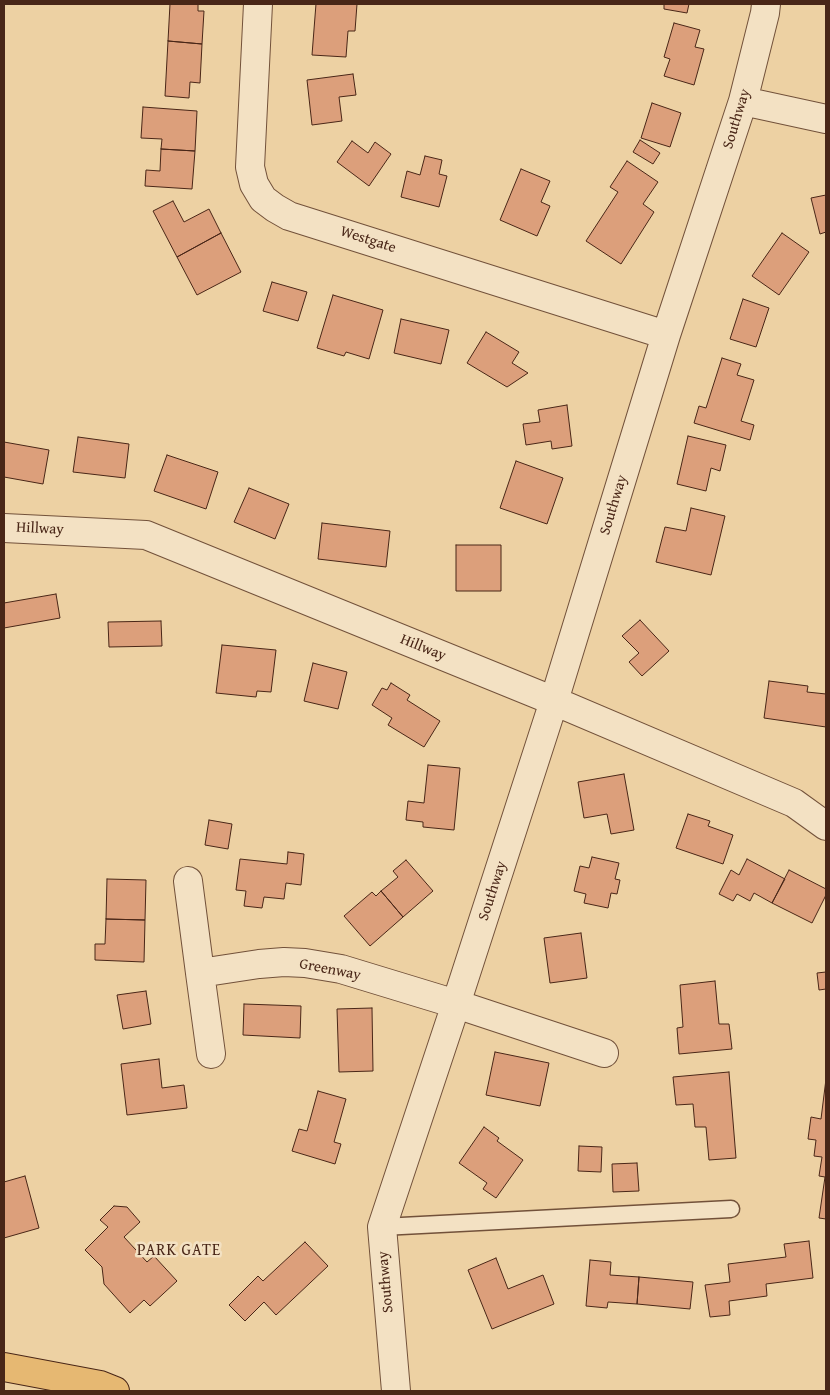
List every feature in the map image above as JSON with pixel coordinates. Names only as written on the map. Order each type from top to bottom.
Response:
[{"type":"main road","points":[[4,1367],[100,1385],[115,1391]]},
{"type":"street","name":"Westgate","points":[[258,4],[250,167],[254,184],[263,199],[274,208],[289,216],[666,335]]},
{"type":"street","name":"Southway","points":[[396,1391],[382,1227],[554,701],[666,335],[743,101],[766,4]]},
{"type":"street","points":[[743,101],[826,119]]},
{"type":"street","name":"Hillway","points":[[4,528],[146,535],[554,701],[794,803],[826,826]]},
{"type":"street","points":[[188,881],[211,1054]]},
{"type":"street","name":"Greenway","points":[[200,972],[259,964],[305,963],[341,969],[456,1004]]},
{"type":"street","points":[[456,1004],[604,1053]]},
{"type":"lane","points":[[382,1227],[731,1209]]},
{"type":"building","points":[[170,4],[198,4],[198,11],[204,11],[202,44],[168,41]]},
{"type":"building","points":[[316,4],[357,4],[355,31],[348,31],[346,57],[312,55]]},
{"type":"building","points":[[664,4],[689,4],[687,13],[664,9]]},
{"type":"building","points":[[674,23],[700,30],[695,47],[704,49],[694,85],[664,76],[670,59],[664,57]]},
{"type":"building","points":[[168,41],[202,44],[200,83],[190,82],[189,98],[165,96]]},
{"type":"building","points":[[353,74],[356,95],[339,97],[342,121],[312,125],[307,80]]},
{"type":"building","points":[[652,103],[681,113],[670,147],[641,138]]},
{"type":"building","points":[[143,107],[197,111],[195,151],[161,149],[162,139],[141,138]]},
{"type":"building","points":[[640,140],[660,153],[653,164],[633,152]]},
{"type":"building","points":[[352,141],[368,153],[375,142],[391,154],[369,186],[337,162]]},
{"type":"building","points":[[161,149],[195,151],[192,189],[145,186],[146,170],[160,171]]},
{"type":"building","points":[[425,156],[442,160],[439,174],[447,176],[439,207],[401,197],[407,171],[420,175]]},
{"type":"building","points":[[627,161],[658,182],[643,204],[654,212],[621,264],[586,241],[618,192],[610,187]]},
{"type":"building","points":[[521,169],[550,181],[541,202],[550,206],[537,236],[500,220]]},
{"type":"building","points":[[826,195],[826,232],[820,234],[811,198]]},
{"type":"building","points":[[173,201],[184,222],[209,209],[221,233],[177,257],[153,211]]},
{"type":"building","points":[[221,233],[241,272],[197,295],[177,257]]},
{"type":"building","points":[[782,233],[809,252],[779,295],[752,276]]},
{"type":"building","points":[[272,282],[307,292],[298,321],[263,311]]},
{"type":"building","points":[[333,295],[383,310],[369,359],[346,352],[344,356],[317,348]]},
{"type":"building","points":[[743,299],[769,308],[756,347],[730,339]]},
{"type":"building","points":[[401,319],[449,330],[441,364],[394,353]]},
{"type":"building","points":[[486,332],[519,352],[512,363],[528,373],[507,387],[467,363]]},
{"type":"building","points":[[722,358],[741,364],[737,375],[754,380],[741,421],[754,425],[750,440],[694,423],[699,406],[706,408]]},
{"type":"building","points":[[567,405],[572,446],[552,449],[551,441],[526,445],[523,424],[540,422],[538,410]]},
{"type":"building","points":[[688,436],[726,445],[720,471],[711,468],[706,491],[677,484]]},
{"type":"building","points":[[78,437],[129,444],[125,478],[73,472]]},
{"type":"building","points":[[4,442],[49,450],[43,484],[4,477]]},
{"type":"building","points":[[167,455],[218,472],[206,509],[154,491]]},
{"type":"building","points":[[516,461],[563,478],[547,524],[500,508]]},
{"type":"building","points":[[249,488],[289,504],[275,539],[234,522]]},
{"type":"building","points":[[691,508],[725,516],[711,575],[656,562],[665,527],[686,531]]},
{"type":"building","points":[[322,523],[390,531],[386,567],[318,559]]},
{"type":"building","points":[[456,545],[501,545],[501,591],[456,591]]},
{"type":"building","points":[[56,594],[60,618],[4,628],[4,603]]},
{"type":"building","points":[[640,620],[669,651],[642,676],[629,662],[639,653],[622,636]]},
{"type":"building","points":[[161,621],[162,646],[109,647],[108,622]]},
{"type":"building","points":[[222,645],[276,650],[271,692],[257,691],[256,697],[216,693]]},
{"type":"building","points":[[313,663],[347,672],[338,709],[304,701]]},
{"type":"building","points":[[769,681],[808,686],[807,692],[826,694],[826,727],[764,718]]},
{"type":"building","points":[[391,683],[410,695],[407,700],[440,721],[424,747],[388,725],[392,718],[372,705],[382,688],[387,690]]},
{"type":"building","points":[[428,765],[460,768],[454,830],[423,827],[423,822],[406,820],[408,801],[424,803]]},
{"type":"building","points":[[624,774],[634,830],[611,834],[607,814],[584,818],[578,782]]},
{"type":"building","points":[[688,814],[710,821],[708,826],[733,835],[723,864],[676,848]]},
{"type":"building","points":[[209,820],[232,824],[228,849],[205,845]]},
{"type":"building","points":[[288,852],[304,854],[301,885],[286,883],[284,899],[264,897],[262,908],[244,906],[246,891],[236,890],[240,859],[287,864]]},
{"type":"building","points":[[592,857],[619,863],[615,879],[620,880],[617,894],[611,893],[608,908],[584,903],[586,894],[574,891],[580,866],[589,868]]},
{"type":"building","points":[[747,859],[785,879],[772,903],[754,893],[750,901],[737,894],[733,901],[719,894],[731,870],[739,875]]},
{"type":"building","points":[[406,860],[433,891],[403,917],[381,891],[398,877],[393,871]]},
{"type":"building","points":[[789,870],[826,889],[826,895],[812,923],[772,903]]},
{"type":"building","points":[[107,879],[146,880],[145,920],[106,919]]},
{"type":"building","points":[[381,891],[403,917],[370,946],[344,916],[372,892],[376,896]]},
{"type":"building","points":[[106,919],[145,920],[144,962],[95,960],[95,944],[105,944]]},
{"type":"building","points":[[581,933],[587,978],[550,983],[544,938]]},
{"type":"building","points":[[826,972],[826,989],[819,990],[817,973]]},
{"type":"building","points":[[715,981],[719,1024],[729,1024],[732,1049],[679,1054],[677,1028],[683,1027],[680,985]]},
{"type":"building","points":[[146,991],[151,1024],[123,1029],[117,995]]},
{"type":"building","points":[[244,1004],[301,1006],[300,1038],[243,1035]]},
{"type":"building","points":[[372,1008],[373,1071],[339,1072],[337,1009]]},
{"type":"building","points":[[495,1052],[549,1063],[540,1106],[486,1095]]},
{"type":"building","points":[[159,1059],[162,1088],[184,1085],[187,1108],[127,1115],[121,1064]]},
{"type":"building","points":[[729,1072],[736,1158],[709,1160],[706,1127],[695,1127],[693,1104],[676,1105],[673,1077]]},
{"type":"building","points":[[826,1079],[826,1219],[819,1218],[825,1177],[819,1176],[822,1157],[814,1156],[816,1140],[808,1139],[811,1117],[821,1119]]},
{"type":"building","points":[[318,1091],[346,1099],[334,1142],[341,1144],[335,1164],[292,1151],[299,1129],[307,1131]]},
{"type":"building","points":[[484,1127],[499,1138],[497,1141],[523,1160],[496,1198],[483,1189],[487,1183],[459,1163]]},
{"type":"building","points":[[579,1146],[602,1147],[601,1172],[578,1171]]},
{"type":"building","points":[[637,1163],[639,1191],[613,1192],[612,1164]]},
{"type":"building","points":[[25,1176],[39,1228],[4,1238],[4,1182]]},
{"type":"building","points":[[114,1206],[127,1207],[140,1222],[124,1237],[147,1262],[154,1256],[177,1281],[150,1306],[144,1300],[130,1313],[104,1284],[102,1267],[85,1250],[108,1227],[100,1220]]},
{"type":"building","points":[[809,1241],[813,1278],[766,1284],[767,1296],[729,1301],[730,1315],[710,1317],[705,1285],[730,1282],[728,1264],[786,1257],[784,1244]]},
{"type":"building","points":[[305,1242],[328,1266],[276,1315],[264,1302],[245,1321],[229,1305],[258,1276],[263,1281]]},
{"type":"building","points":[[496,1258],[508,1289],[543,1275],[554,1304],[492,1329],[468,1270]]},
{"type":"building","points":[[590,1260],[611,1262],[610,1275],[639,1277],[637,1304],[608,1302],[607,1308],[586,1306]]},
{"type":"building","points":[[639,1277],[693,1282],[690,1309],[637,1304]]},
{"type":"district","name":"PARK GATE","points":[[179,1251]]}]
